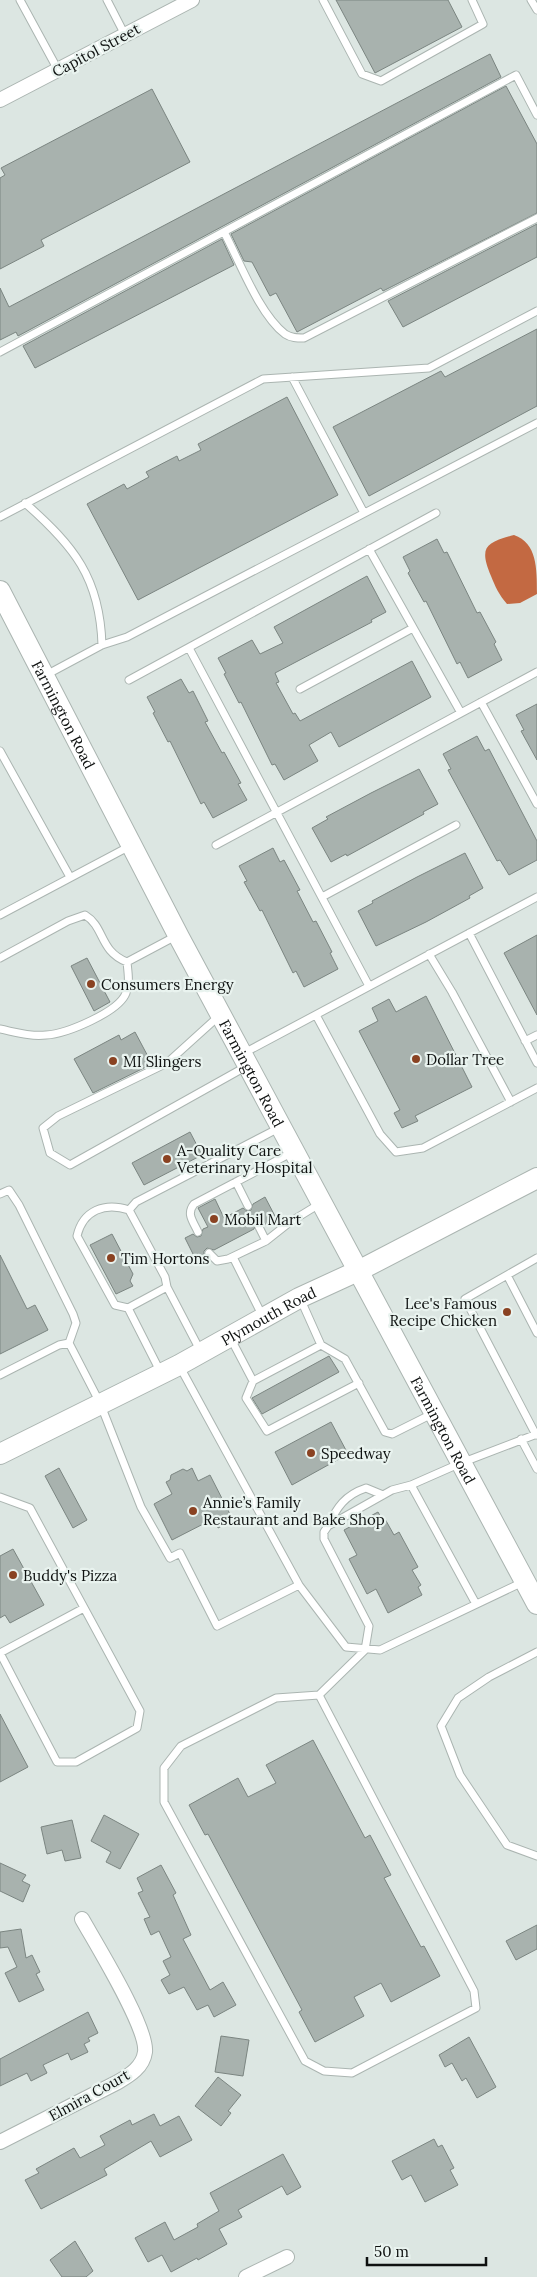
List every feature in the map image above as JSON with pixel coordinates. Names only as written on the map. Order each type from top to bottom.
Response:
[{"type":"main road","name":"Farmington Road","points":[[0,591],[178,934],[360,1270],[434,1414],[532,1593]]},
{"type":"main road","name":"Plymouth Road","points":[[0,1454],[179,1365],[300,1298],[360,1270],[537,1178]]},
{"type":"street","name":"Capitol Street","points":[[0,100],[192,0]]},
{"type":"street","name":"Elmira Court","points":[[0,2142],[129,2076],[143,2060],[145,2050],[140,2029],[82,1919]]},
{"type":"street","points":[[246,2277],[288,2257]]},
{"type":"lane","points":[[20,0],[58,70]]},
{"type":"lane","points":[[107,0],[125,35]]},
{"type":"lane","points":[[323,0],[362,74],[381,81],[483,24],[472,0]]},
{"type":"lane","points":[[531,0],[537,10]]},
{"type":"lane","points":[[0,352],[516,76],[537,115]]},
{"type":"lane","points":[[224,232],[266,315],[286,335],[294,338],[304,338],[537,218]]},
{"type":"lane","points":[[0,516],[263,379],[429,368],[537,311]]},
{"type":"lane","points":[[292,377],[364,513]]},
{"type":"lane","points":[[44,676],[102,645],[127,637],[537,423]]},
{"type":"lane","points":[[26,503],[65,540],[82,565],[95,594],[101,618],[102,645]]},
{"type":"lane","points":[[129,680],[436,512]]},
{"type":"lane","points":[[369,550],[461,713]]},
{"type":"lane","points":[[300,689],[413,628]]},
{"type":"lane","points":[[189,648],[369,986]]},
{"type":"lane","points":[[216,846],[537,672]]},
{"type":"lane","points":[[481,702],[537,804]]},
{"type":"lane","points":[[0,751],[70,877]]},
{"type":"lane","points":[[322,897],[456,825]]},
{"type":"lane","points":[[0,915],[132,844]]},
{"type":"lane","points":[[221,1014],[167,1063],[58,1116],[43,1128],[50,1153],[70,1165],[316,1015],[537,897]]},
{"type":"lane","points":[[0,958],[68,921],[85,915],[95,925],[108,950],[118,959],[126,962],[178,934]]},
{"type":"lane","points":[[469,933],[537,1063]]},
{"type":"lane","points":[[429,954],[452,992],[511,1102]]},
{"type":"lane","points":[[0,1029],[30,1035],[58,1034],[108,1011],[123,999],[126,992],[129,978],[126,962]]},
{"type":"lane","points":[[316,1015],[380,1134],[396,1152],[423,1148],[537,1088]]},
{"type":"lane","points":[[525,1041],[537,1035]]},
{"type":"lane","points":[[128,1210],[136,1202],[282,1126]]},
{"type":"lane","points":[[198,1232],[190,1217],[190,1209],[194,1204],[296,1151]]},
{"type":"lane","points":[[236,1182],[248,1206]]},
{"type":"lane","points":[[0,1194],[8,1190],[19,1205],[73,1314],[76,1323],[69,1344],[100,1403],[141,1507],[170,1558],[180,1553],[217,1626],[299,1585]]},
{"type":"lane","points":[[209,1252],[217,1261],[233,1257],[266,1241],[290,1222],[323,1202]]},
{"type":"lane","points":[[167,1287],[128,1308],[115,1305],[77,1236],[80,1225],[89,1214],[99,1208],[116,1205],[128,1210],[165,1277],[167,1287],[201,1353]]},
{"type":"lane","points":[[259,1227],[266,1241]]},
{"type":"lane","points":[[233,1257],[264,1318]]},
{"type":"lane","points":[[328,1526],[392,1490],[411,1485],[536,1434],[466,1299],[537,1258]]},
{"type":"lane","points":[[507,1275],[537,1334]]},
{"type":"lane","points":[[300,1298],[321,1345],[345,1359],[385,1432],[392,1434],[434,1414]]},
{"type":"lane","points":[[128,1308],[161,1373]]},
{"type":"lane","points":[[230,1337],[253,1380]]},
{"type":"lane","points":[[0,1375],[59,1345],[69,1344]]},
{"type":"lane","points":[[321,1345],[253,1380],[246,1398],[267,1431],[359,1383]]},
{"type":"lane","points":[[179,1365],[299,1585],[346,1646],[365,1650],[380,1650],[476,1604],[532,1593]]},
{"type":"lane","points":[[521,1439],[537,1469]]},
{"type":"lane","points":[[411,1485],[476,1604]]},
{"type":"lane","points":[[319,1695],[474,1991],[476,2008],[352,2073],[324,2071],[305,2061],[164,1802],[164,1768],[181,1746],[276,1698],[319,1695],[365,1650],[368,1626],[324,1539],[324,1532],[342,1501],[352,1492],[366,1488],[383,1494]]},
{"type":"lane","points":[[0,1497],[30,1508],[140,1711],[137,1728],[76,1762],[58,1762],[0,1653],[84,1608]]},
{"type":"lane","points":[[537,1652],[489,1677],[458,1698],[441,1726],[460,1775],[507,1846],[537,1856]]},
{"type":"shaded area","points":[[514,535],[522,539],[531,550],[536,566],[537,594],[520,603],[507,604],[499,594],[487,566],[485,552],[496,541]]},
{"type":"building","points":[[336,0],[448,0],[462,27],[375,73]]},
{"type":"building","points":[[490,54],[501,77],[18,336],[16,332],[0,340],[0,288],[9,307]]},
{"type":"building","points":[[506,86],[537,144],[537,213],[383,291],[381,288],[297,332],[276,293],[270,296],[252,262],[244,261],[231,234]]},
{"type":"building","points":[[152,89],[190,162],[41,240],[44,246],[0,269],[0,178],[5,175],[1,168]]},
{"type":"building","points":[[537,224],[537,257],[403,327],[388,301]]},
{"type":"building","points":[[222,239],[234,265],[35,368],[23,346]]},
{"type":"building","points":[[537,329],[537,406],[369,496],[333,427],[441,371],[445,377]]},
{"type":"building","points":[[287,397],[338,495],[138,600],[87,504],[124,484],[127,489],[149,477],[146,472],[177,456],[179,461],[201,450],[198,444]]},
{"type":"building","points":[[437,539],[444,553],[447,552],[477,613],[480,612],[496,642],[494,644],[502,660],[468,678],[460,662],[457,664],[426,601],[424,602],[408,573],[410,571],[403,557]]},
{"type":"building","points":[[367,576],[386,612],[371,620],[372,622],[275,673],[279,682],[276,683],[293,714],[295,713],[300,721],[412,661],[431,697],[339,747],[331,732],[309,745],[318,761],[284,780],[275,764],[272,765],[241,702],[239,703],[224,674],[226,673],[218,658],[252,640],[260,654],[283,643],[274,627]]},
{"type":"building","points":[[181,679],[189,693],[193,691],[208,721],[205,722],[241,783],[238,784],[247,800],[213,818],[204,802],[201,804],[170,741],[168,742],[153,713],[155,712],[147,697]]},
{"type":"building","points":[[537,704],[537,760],[521,731],[524,730],[516,715]]},
{"type":"building","points":[[477,736],[485,751],[489,749],[537,841],[537,860],[509,875],[500,860],[497,861],[448,770],[451,769],[443,754]]},
{"type":"building","points":[[419,769],[438,804],[423,812],[424,814],[347,856],[346,854],[331,862],[312,828],[328,819],[326,817]]},
{"type":"building","points":[[273,848],[280,862],[284,860],[300,890],[297,891],[313,922],[316,921],[332,952],[330,953],[338,969],[304,987],[296,971],[293,973],[262,910],[260,911],[244,882],[247,881],[239,866]]},
{"type":"building","points":[[465,853],[483,888],[469,896],[470,898],[426,922],[376,946],[358,911],[373,903],[372,901]]},
{"type":"building","points":[[537,935],[537,1015],[504,953]]},
{"type":"building","name":"Consumers Energy","points":[[87,958],[110,1002],[94,1011],[71,966]]},
{"type":"building","name":"Dollar Tree","points":[[426,996],[472,1087],[415,1116],[418,1121],[402,1128],[394,1113],[400,1110],[359,1031],[378,1021],[372,1008],[389,999],[396,1012]]},
{"type":"building","name":"MI Slingers","points":[[135,1032],[152,1064],[93,1093],[74,1059],[119,1035],[121,1040]]},
{"type":"building","name":"A-Quality Care Veterinary Hospital","points":[[190,1132],[202,1155],[144,1185],[132,1163]]},
{"type":"building","points":[[265,1197],[276,1218],[264,1225],[260,1222],[256,1223],[254,1229],[214,1250],[207,1248],[204,1251],[204,1255],[196,1260],[185,1238],[193,1234],[197,1237],[201,1236],[203,1229],[208,1227],[198,1208],[215,1199],[224,1218],[243,1208],[247,1211],[251,1210],[253,1204]]},
{"type":"building","name":"Tim Hortons","points":[[112,1234],[133,1274],[130,1281],[133,1286],[116,1294],[90,1245]]},
{"type":"building","points":[[0,1255],[27,1309],[35,1305],[48,1330],[0,1354]]},
{"type":"building","points":[[329,1356],[339,1372],[262,1414],[252,1398]]},
{"type":"building","name":"Speedway","points":[[331,1422],[348,1454],[292,1485],[275,1452]]},
{"type":"building","points":[[59,1468],[87,1520],[73,1528],[45,1476]]},
{"type":"building","name":"Annie’s Family Restaurant and Bake Shop","points":[[192,1468],[198,1481],[210,1475],[233,1520],[218,1528],[213,1519],[172,1540],[154,1504],[172,1494],[166,1482],[170,1480],[171,1475],[183,1469],[187,1471]]},
{"type":"building","points":[[378,1512],[383,1521],[385,1519],[394,1535],[399,1532],[418,1567],[412,1570],[421,1585],[418,1587],[422,1595],[388,1613],[376,1589],[367,1594],[349,1559],[357,1555],[344,1530]]},
{"type":"building","name":"Buddy's Pizza","points":[[13,1549],[44,1605],[10,1623],[5,1615],[0,1618],[0,1556]]},
{"type":"building","points":[[0,1714],[28,1767],[0,1782]]},
{"type":"building","points":[[313,1740],[365,1838],[370,1835],[391,1875],[384,1878],[421,1947],[424,1946],[440,1976],[391,2002],[381,1983],[354,1997],[364,2016],[315,2042],[299,2012],[302,2010],[208,1834],[205,1835],[189,1805],[238,1778],[248,1797],[276,1783],[266,1765]]},
{"type":"building","points":[[104,1815],[139,1834],[120,1869],[106,1862],[111,1852],[91,1841]]},
{"type":"building","points":[[72,1820],[81,1858],[65,1861],[62,1850],[47,1854],[41,1827]]},
{"type":"building","points":[[0,1863],[26,1875],[22,1881],[30,1885],[23,1902],[0,1891]]},
{"type":"building","points":[[161,1865],[176,1893],[173,1895],[191,1935],[183,1939],[210,1990],[223,1982],[236,2005],[214,2017],[208,2005],[197,2010],[184,1987],[169,1994],[161,1980],[170,1975],[163,1961],[171,1957],[159,1931],[151,1935],[144,1919],[150,1917],[138,1893],[143,1891],[137,1878]]},
{"type":"building","points":[[537,1925],[537,1949],[516,1960],[506,1941]]},
{"type":"building","points":[[21,1929],[26,1958],[32,1955],[40,1972],[36,1974],[44,1990],[19,2002],[5,1973],[17,1967],[8,1947],[0,1948],[0,1932]]},
{"type":"building","points":[[88,2012],[98,2033],[88,2038],[90,2041],[84,2044],[88,2052],[71,2060],[68,2053],[43,2065],[47,2073],[31,2081],[27,2073],[0,2086],[0,2059]]},
{"type":"building","points":[[221,2036],[249,2040],[243,2076],[215,2072]]},
{"type":"building","points":[[469,2037],[496,2087],[477,2098],[466,2078],[462,2081],[452,2063],[445,2067],[439,2055]]},
{"type":"building","points":[[218,2077],[241,2095],[228,2111],[231,2113],[221,2126],[195,2106]]},
{"type":"building","points":[[154,2114],[160,2126],[179,2116],[192,2140],[160,2157],[151,2141],[104,2169],[107,2175],[41,2209],[25,2180],[39,2173],[36,2169],[74,2148],[80,2158],[105,2145],[100,2136],[130,2120],[132,2125]]},
{"type":"building","points":[[434,2139],[438,2147],[442,2145],[454,2168],[450,2170],[458,2185],[425,2202],[411,2175],[402,2180],[392,2161]]},
{"type":"building","points":[[283,2154],[301,2187],[287,2195],[282,2186],[238,2210],[242,2217],[219,2229],[227,2244],[198,2260],[197,2258],[171,2272],[162,2255],[148,2262],[135,2238],[165,2222],[174,2240],[198,2227],[197,2224],[219,2211],[210,2193]]},
{"type":"building","points":[[75,2241],[93,2271],[86,2277],[62,2277],[50,2260]]},
{"type":"place","name":"Consumers Energy","points":[[91,984]]},
{"type":"place","name":"Dollar Tree","points":[[416,1059]]},
{"type":"place","name":"MI Slingers","points":[[113,1061]]},
{"type":"place","name":"A-Quality Care Veterinary Hospital","points":[[167,1159]]},
{"type":"place","name":"Mobil Mart","points":[[214,1219]]},
{"type":"place","name":"Tim Hortons","points":[[111,1258]]},
{"type":"place","name":"Lee's Famous Recipe Chicken","points":[[507,1312]]},
{"type":"place","name":"Speedway","points":[[311,1453]]},
{"type":"place","name":"Annie’s Family Restaurant and Bake Shop","points":[[193,1511]]},
{"type":"place","name":"Buddy's Pizza","points":[[13,1575]]}]
